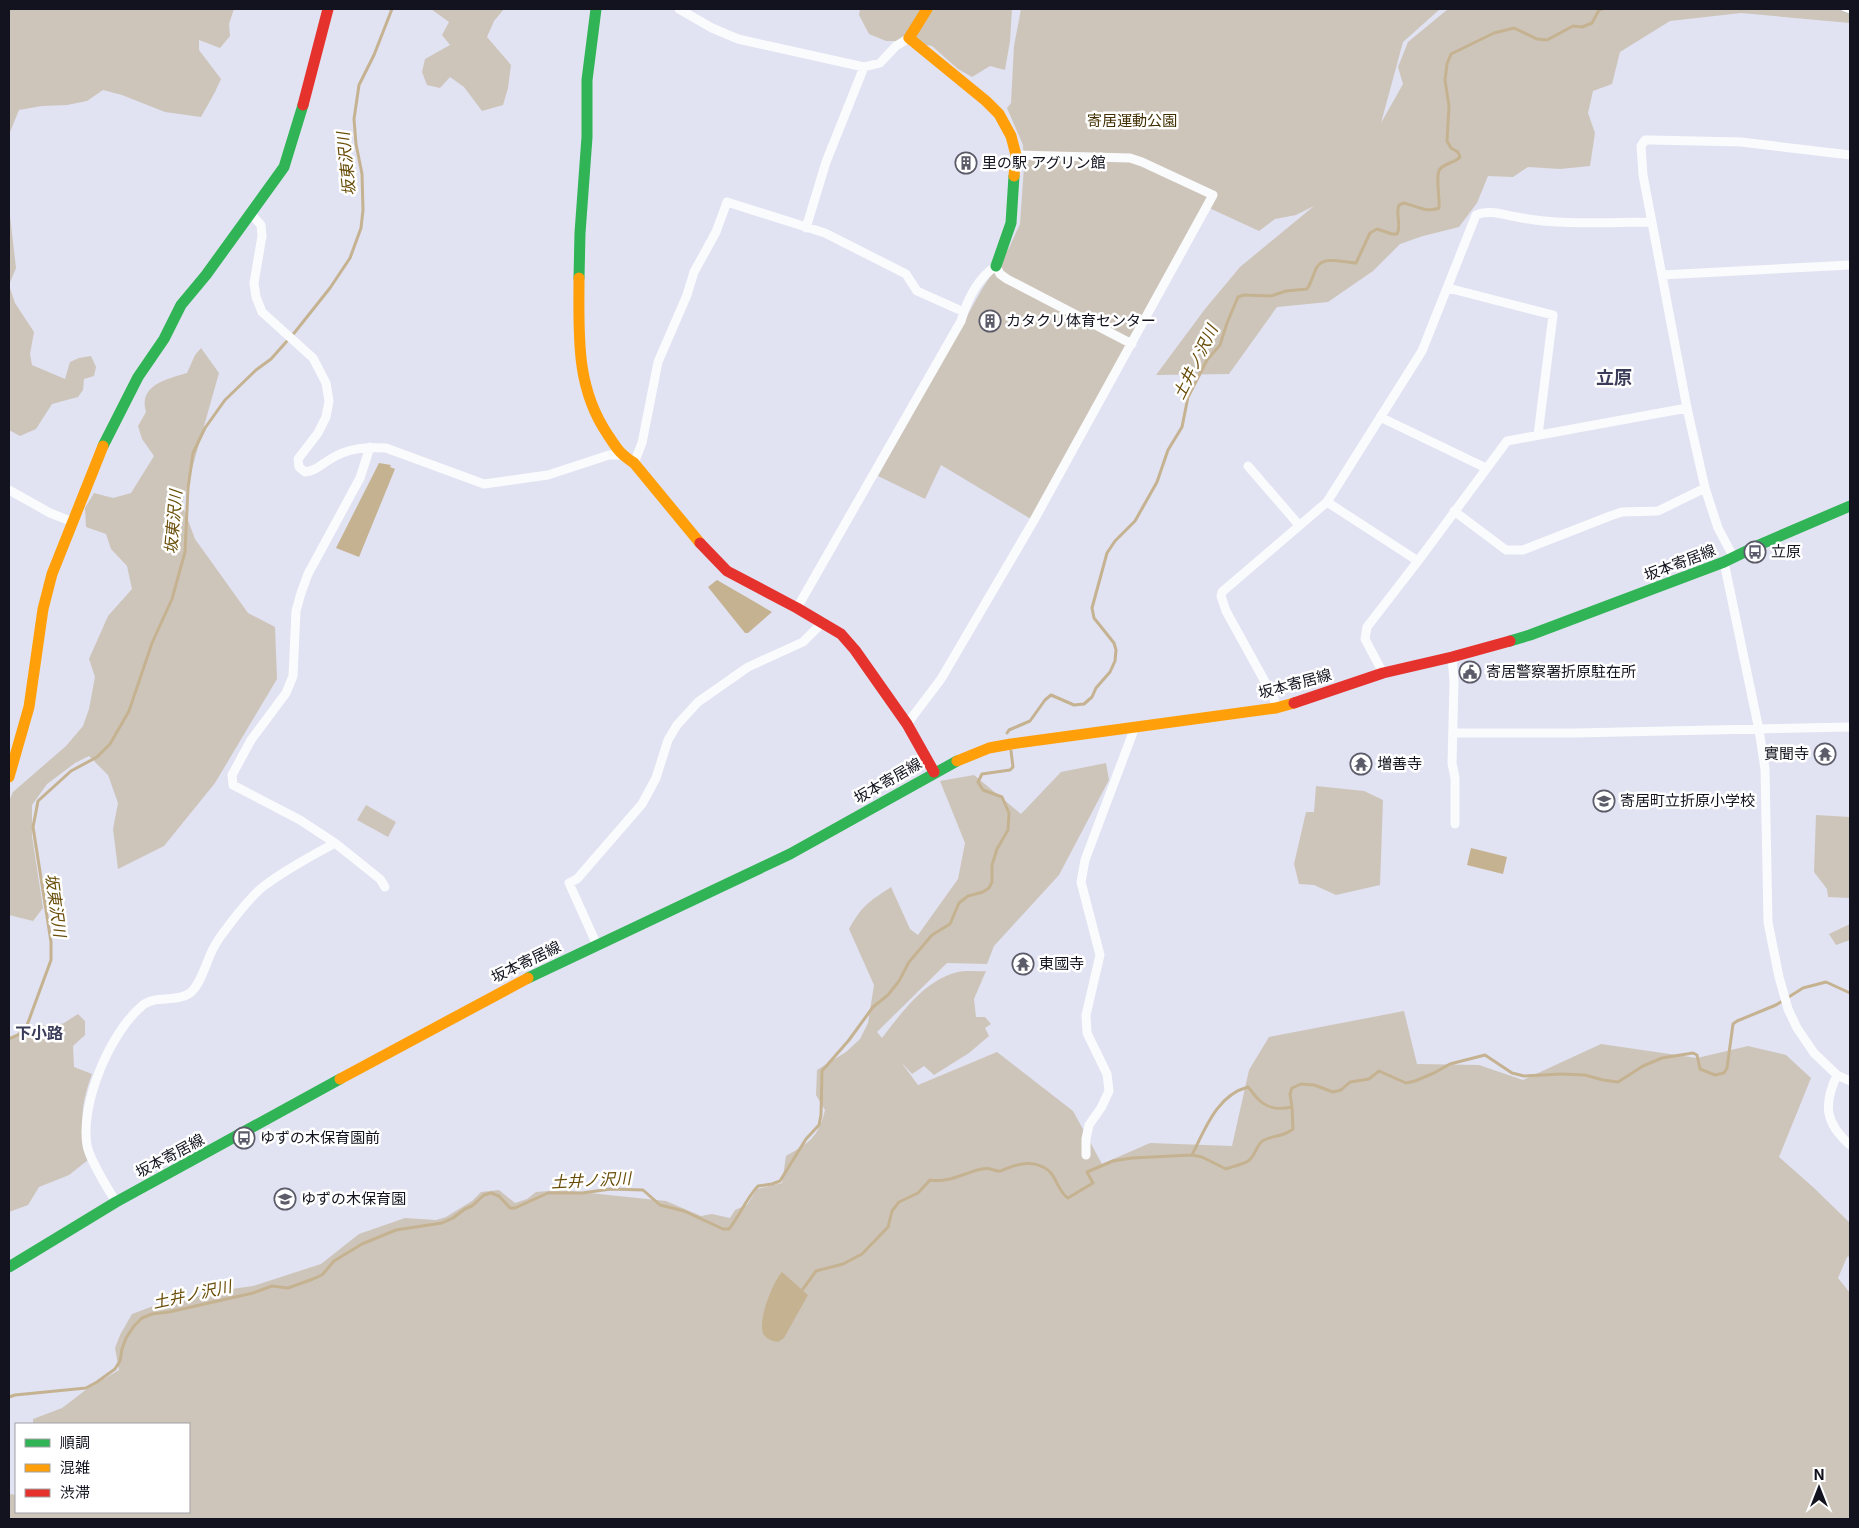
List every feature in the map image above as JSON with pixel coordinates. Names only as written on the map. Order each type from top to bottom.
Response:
[{"type":"street","points":[[9,777],[29,707],[43,609],[52,574],[102,447],[138,378],[164,339],[181,305],[251,214],[284,167],[302,110],[328,9]]},
{"type":"street","points":[[596,9],[587,80],[587,137],[580,233],[580,322],[581,370],[586,391],[597,420],[621,455],[634,464],[698,541],[727,571],[823,622],[840,634],[854,650],[907,724],[934,772]]},
{"type":"street","points":[[678,9],[712,28],[738,39],[864,67],[880,63],[896,46],[909,38],[927,9]]},
{"type":"street","points":[[797,608],[961,321],[975,287],[996,266],[1010,222],[1016,154],[1011,136],[1000,114],[909,38]]},
{"type":"street","points":[[806,228],[826,162],[864,67]]},
{"type":"street","points":[[1850,155],[1742,142],[1645,140],[1641,146],[1652,222],[1687,408],[1705,488],[1729,560],[1760,730],[1764,769],[1768,922],[1774,954],[1788,1009],[1797,1028],[1814,1053],[1837,1075],[1850,1081]]},
{"type":"street","points":[[907,724],[941,679],[1033,522],[1213,195],[1130,158],[1016,154]]},
{"type":"street","points":[[634,464],[642,443],[658,362],[687,295],[694,272],[716,232],[727,202],[825,233],[906,274],[917,291],[964,312]]},
{"type":"street","points":[[1276,708],[1274,698],[1226,611],[1221,596],[1222,592],[1327,502],[1422,351],[1476,215],[1485,211],[1531,220],[1557,222],[1652,222]]},
{"type":"street","points":[[251,214],[260,225],[262,236],[254,283],[256,298],[262,312],[313,358],[326,383],[329,401],[326,417],[318,432],[298,459],[299,467],[305,472],[316,470],[329,460],[349,450],[370,447],[386,448],[484,484],[548,475],[609,455],[621,455]]},
{"type":"street","points":[[1662,275],[1850,265]]},
{"type":"street","points":[[996,266],[1000,274],[1007,279],[1132,344]]},
{"type":"street","points":[[1448,288],[1553,315],[1538,436]]},
{"type":"street","points":[[1383,673],[1365,639],[1366,627],[1418,561],[1507,441],[1687,408]]},
{"type":"street","points":[[1380,417],[1486,468]]},
{"type":"street","points":[[370,447],[360,478],[308,574],[301,593],[296,611],[293,676],[286,693],[252,740],[232,775],[233,785],[300,820],[335,843],[380,879],[385,888]]},
{"type":"street","points":[[1248,466],[1299,525]]},
{"type":"street","points":[[1454,511],[1506,550],[1523,550],[1622,512],[1658,511],[1705,488]]},
{"type":"street","points":[[9,490],[50,513],[73,522]]},
{"type":"street","points":[[1327,502],[1418,561]]},
{"type":"street","name":"坂本寄居線","points":[[9,1268],[116,1202],[508,987],[790,854],[965,756],[989,748],[1030,741],[1276,708],[1325,694],[1383,673],[1452,657],[1530,635],[1729,560],[1850,506]]},
{"type":"street","points":[[597,944],[569,883],[578,879],[642,804],[656,778],[668,740],[677,725],[698,702],[722,684],[748,666],[803,642],[823,622]]},
{"type":"street","points":[[1452,657],[1452,763],[1455,778],[1455,824]]},
{"type":"street","points":[[1086,1156],[1086,1139],[1089,1125],[1102,1108],[1109,1091],[1107,1074],[1087,1033],[1086,1015],[1100,955],[1081,882],[1085,860],[1135,727]]},
{"type":"street","points":[[1453,733],[1575,733],[1850,727]]},
{"type":"street","points":[[116,1202],[87,1147],[86,1121],[102,1063],[113,1041],[143,1005],[151,1000],[172,999],[190,993],[202,976],[214,947],[238,913],[262,887],[285,871],[335,843]]},
{"type":"street","points":[[1837,1075],[1829,1093],[1828,1108],[1836,1130],[1850,1145]]},
{"type":"green space","points":[[9,9],[234,9],[229,24],[230,36],[220,48],[199,40],[199,50],[221,79],[201,117],[165,112],[122,95],[103,90],[87,101],[19,110],[9,139]]},
{"type":"green space","points":[[431,9],[504,9],[494,21],[487,37],[511,65],[508,88],[503,105],[482,111],[464,87],[450,77],[440,88],[427,85],[422,72],[425,59],[450,45],[442,35],[449,22]]},
{"type":"green space","points":[[860,9],[1012,9],[1010,41],[1005,70],[990,66],[972,77],[958,69],[932,46],[902,41],[886,41],[869,34],[859,15]]},
{"type":"green space","name":"寄居運動公園","points":[[1021,9],[1440,9],[1403,42],[1381,123],[1403,84],[1398,67],[1408,42],[1448,9],[1850,9],[1850,23],[1741,13],[1670,21],[1620,52],[1612,84],[1593,91],[1588,113],[1595,133],[1590,166],[1560,169],[1528,167],[1513,177],[1488,176],[1477,203],[1459,227],[1400,244],[1373,271],[1328,302],[1277,307],[1229,374],[1156,375],[1205,309],[1240,267],[1314,206],[1296,215],[1275,219],[1259,231],[1205,206],[1031,519],[941,465],[925,499],[878,476],[982,289],[1009,248],[1020,224],[1024,167],[1023,145],[1007,108],[1011,103],[1014,46]]},
{"type":"green space","points":[[9,207],[16,268],[9,285]]},
{"type":"green space","points":[[9,285],[15,303],[34,332],[30,354],[32,365],[65,379],[70,362],[79,358],[91,356],[96,367],[94,376],[84,379],[83,390],[78,397],[52,404],[36,429],[20,436],[9,430]]},
{"type":"green space","points":[[201,348],[219,373],[182,504],[195,539],[248,613],[275,627],[277,679],[215,783],[164,846],[118,869],[113,829],[118,803],[108,775],[89,756],[75,763],[47,784],[32,805],[32,836],[43,908],[33,921],[9,915],[9,801],[13,792],[66,746],[83,726],[89,709],[95,677],[89,659],[108,616],[132,589],[127,566],[111,549],[106,534],[86,527],[85,508],[94,493],[113,498],[131,493],[154,456],[142,439],[138,426],[146,412],[146,395],[150,389],[163,381],[187,373],[195,355]]},
{"type":"green space","points":[[1106,763],[1109,780],[1059,875],[994,946],[987,964],[947,963],[877,1032],[882,1038],[915,998],[935,982],[958,972],[986,971],[974,999],[976,1017],[985,1017],[991,1024],[985,1028],[989,1036],[969,1053],[934,1075],[924,1066],[912,1074],[901,1062],[918,1085],[997,1052],[1073,1111],[1102,1164],[1150,1143],[1232,1146],[1249,1070],[1269,1037],[1404,1011],[1417,1064],[1479,1065],[1523,1080],[1601,1044],[1697,1058],[1748,1046],[1786,1055],[1811,1078],[1779,1157],[1850,1221],[1850,1256],[1847,1257],[1838,1278],[1850,1293],[1850,1519],[9,1519],[9,1494],[15,1495],[15,1513],[190,1513],[190,1423],[33,1423],[33,1419],[62,1408],[87,1389],[119,1370],[115,1348],[132,1314],[156,1305],[180,1302],[211,1292],[253,1286],[321,1264],[359,1234],[405,1218],[436,1220],[446,1217],[472,1201],[481,1192],[499,1190],[515,1203],[527,1199],[536,1192],[561,1190],[666,1201],[701,1216],[712,1214],[730,1218],[735,1210],[747,1205],[757,1189],[782,1183],[786,1156],[812,1138],[819,1127],[825,1110],[816,1095],[817,1070],[846,1052],[860,1039],[868,1023],[874,985],[849,929],[867,904],[891,887],[910,929],[918,935],[958,879],[965,843],[940,781],[974,775],[1021,814],[1061,772]]},
{"type":"green space","points":[[1316,786],[1364,791],[1383,800],[1380,885],[1336,895],[1314,885],[1299,884],[1294,864],[1306,812],[1314,812]]},
{"type":"green space","points":[[366,805],[396,822],[388,837],[357,820]]},
{"type":"green space","points":[[1816,815],[1850,817],[1850,898],[1828,897],[1827,889],[1814,872]]},
{"type":"green space","points":[[1850,924],[1850,940],[1836,945],[1829,934]]},
{"type":"green space","points":[[78,1014],[85,1021],[85,1035],[73,1046],[74,1067],[92,1074],[85,1097],[82,1117],[88,1160],[69,1175],[39,1187],[28,1205],[9,1212],[9,1037],[38,1025],[54,1026],[64,1023]]},
{"type":"shaded area","points":[[379,463],[391,465],[390,467],[395,469],[359,557],[336,548]]},
{"type":"shaded area","points":[[717,580],[772,612],[748,633],[745,633],[708,587]]},
{"type":"shaded area","points":[[1471,848],[1507,857],[1503,874],[1467,865]]},
{"type":"shaded area","points":[[782,1272],[808,1295],[784,1338],[778,1342],[772,1341],[764,1335],[762,1322],[770,1293]]},
{"type":"waterway","name":"坂東沢川","points":[[9,1039],[18,1035],[26,1028],[51,960],[51,942],[33,827],[38,801],[71,771],[97,757],[110,744],[129,711],[152,643],[172,599],[185,552],[188,488],[193,453],[205,428],[225,400],[256,370],[271,359],[295,332],[330,288],[350,258],[361,228],[363,210],[362,174],[356,144],[354,119],[359,85],[374,55],[392,9]]},
{"type":"waterway","name":"土井ノ沢川","points":[[1007,733],[1009,730],[1030,721],[1045,700],[1051,695],[1074,705],[1084,704],[1092,697],[1096,688],[1110,672],[1115,661],[1116,650],[1114,643],[1094,618],[1092,608],[1107,553],[1115,541],[1135,521],[1157,482],[1168,450],[1182,427],[1188,397],[1207,360],[1220,345],[1238,297],[1244,295],[1271,296],[1286,291],[1307,289],[1320,263],[1330,260],[1356,263],[1370,233],[1377,229],[1397,234],[1399,227],[1399,205],[1404,203],[1430,210],[1439,208],[1438,181],[1440,169],[1460,157],[1458,152],[1451,148],[1447,141],[1449,106],[1445,80],[1447,64],[1451,54],[1494,33],[1514,28],[1537,39],[1547,40],[1573,26],[1582,27],[1592,23],[1599,10],[1602,9]]},
{"type":"waterway","name":"土井ノ沢川","points":[[9,1397],[86,1388],[115,1369],[120,1361],[126,1338],[142,1318],[152,1314],[169,1312],[253,1293],[272,1286],[288,1288],[322,1275],[334,1261],[362,1244],[396,1230],[442,1223],[472,1206],[484,1195],[491,1193],[499,1196],[510,1208],[515,1208],[548,1193],[582,1193],[611,1189],[643,1190],[660,1205],[684,1211],[723,1229],[729,1229],[758,1186],[780,1181],[806,1139],[819,1125],[822,1071],[849,1040],[873,1007],[888,995],[899,981],[909,962],[932,935],[950,924],[959,903],[968,896],[983,892],[989,888],[992,882],[992,865],[997,849],[1008,830],[1009,813],[1002,797],[983,790],[978,782],[982,774],[1010,770],[1013,767],[1011,751]]},
{"type":"waterway","points":[[803,1289],[816,1271],[843,1264],[862,1254],[888,1227],[892,1211],[899,1202],[918,1193],[930,1180],[950,1179],[982,1169],[1001,1171],[1017,1165],[1031,1164],[1049,1170],[1061,1191],[1068,1198],[1093,1183],[1087,1172],[1113,1161],[1132,1158],[1192,1155],[1207,1124],[1220,1105],[1237,1091],[1248,1087],[1266,1105],[1274,1108],[1287,1108],[1292,1107],[1290,1094],[1292,1088],[1301,1084],[1314,1085],[1333,1092],[1341,1090],[1350,1082],[1369,1079],[1379,1071],[1406,1083],[1434,1073],[1450,1064],[1485,1055],[1512,1073],[1524,1076],[1585,1075],[1618,1082],[1643,1066],[1662,1058],[1693,1053],[1697,1055],[1700,1069],[1715,1075],[1724,1073],[1727,1068],[1733,1024],[1737,1021],[1776,1005],[1803,988],[1826,982],[1850,993]]},
{"type":"waterway","points":[[1192,1155],[1202,1157],[1226,1169],[1246,1162],[1251,1159],[1261,1142],[1293,1129],[1292,1107]]},
{"type":"railway","points":[[1842,9],[1850,12]]},
{"type":"traffic: fast","points":[[579,278],[580,233],[587,137],[587,80],[596,9]]},
{"type":"traffic: fast","points":[[103,446],[138,377],[164,339],[181,305],[206,275],[284,167],[303,105]]},
{"type":"traffic: fast","points":[[996,266],[1011,223],[1014,176]]},
{"type":"traffic: fast","points":[[1510,641],[1724,562],[1850,506]]},
{"type":"traffic: fast","points":[[528,978],[790,854],[957,761]]},
{"type":"traffic: fast","points":[[9,1267],[116,1202],[340,1079]]},
{"type":"traffic: slow","points":[[927,9],[909,38],[986,101],[999,114],[1011,136],[1016,155],[1014,176]]},
{"type":"traffic: slow","points":[[579,278],[579,340],[581,360],[584,379],[597,417],[616,448],[634,463],[700,543]]},
{"type":"traffic: slow","points":[[9,777],[29,707],[43,609],[52,574],[103,446]]},
{"type":"traffic: slow","points":[[957,761],[989,748],[1011,744],[1276,708],[1294,703]]},
{"type":"traffic: slow","points":[[340,1079],[528,978]]},
{"type":"traffic: jam","points":[[303,105],[328,9]]},
{"type":"traffic: jam","points":[[700,543],[727,571],[841,634],[855,650],[907,724],[934,772]]},
{"type":"traffic: jam","points":[[1294,703],[1383,673],[1510,641]]},
{"type":"place","name":"里の駅 アグリン館","points":[[966,163]]},
{"type":"place","name":"カタクリ体育センター","points":[[990,321]]},
{"type":"place","name":"立原","points":[[1755,552]]},
{"type":"place","name":"寄居警察署折原駐在所","points":[[1470,672]]},
{"type":"place","name":"實聞寺","points":[[1825,754]]},
{"type":"place","name":"増善寺","points":[[1361,764]]},
{"type":"place","name":"寄居町立折原小学校","points":[[1604,801]]},
{"type":"place","name":"東國寺","points":[[1023,964]]},
{"type":"place","name":"ゆずの木保育園前","points":[[244,1138]]},
{"type":"place","name":"ゆずの木保育園","points":[[285,1199]]},
{"type":"district","name":"立原","points":[[1614,378]]},
{"type":"district","name":"下小路","points":[[39,1033]]}]
